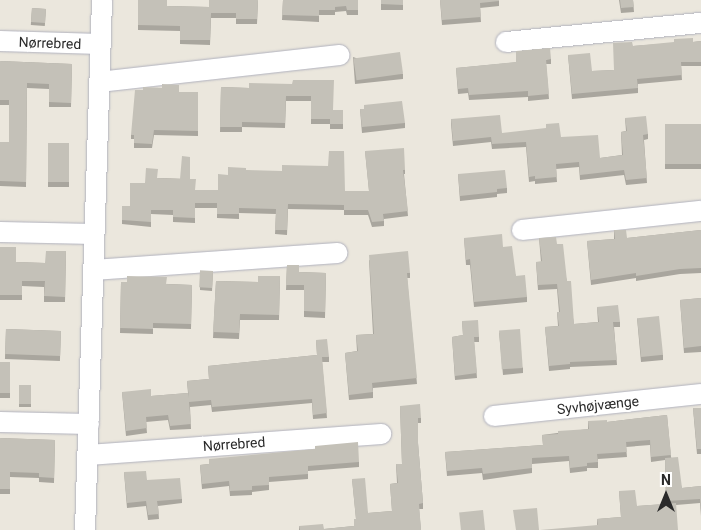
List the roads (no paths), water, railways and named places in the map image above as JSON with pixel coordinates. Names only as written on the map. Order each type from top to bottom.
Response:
[{"type":"street","name":"Nørrebred","points":[[85,530],[102,0]]},
{"type":"street","points":[[506,42],[701,23]]},
{"type":"street","name":"Nørrebred","points":[[0,41],[100,44]]},
{"type":"street","points":[[99,82],[340,55]]},
{"type":"street","points":[[522,230],[701,211]]},
{"type":"street","points":[[0,232],[94,234]]},
{"type":"street","points":[[93,270],[337,253]]},
{"type":"street","name":"Syvhøjvænge","points":[[494,416],[701,394]]},
{"type":"street","points":[[0,422],[89,424]]},
{"type":"street","name":"Nørrebred","points":[[88,454],[381,434]]}]
